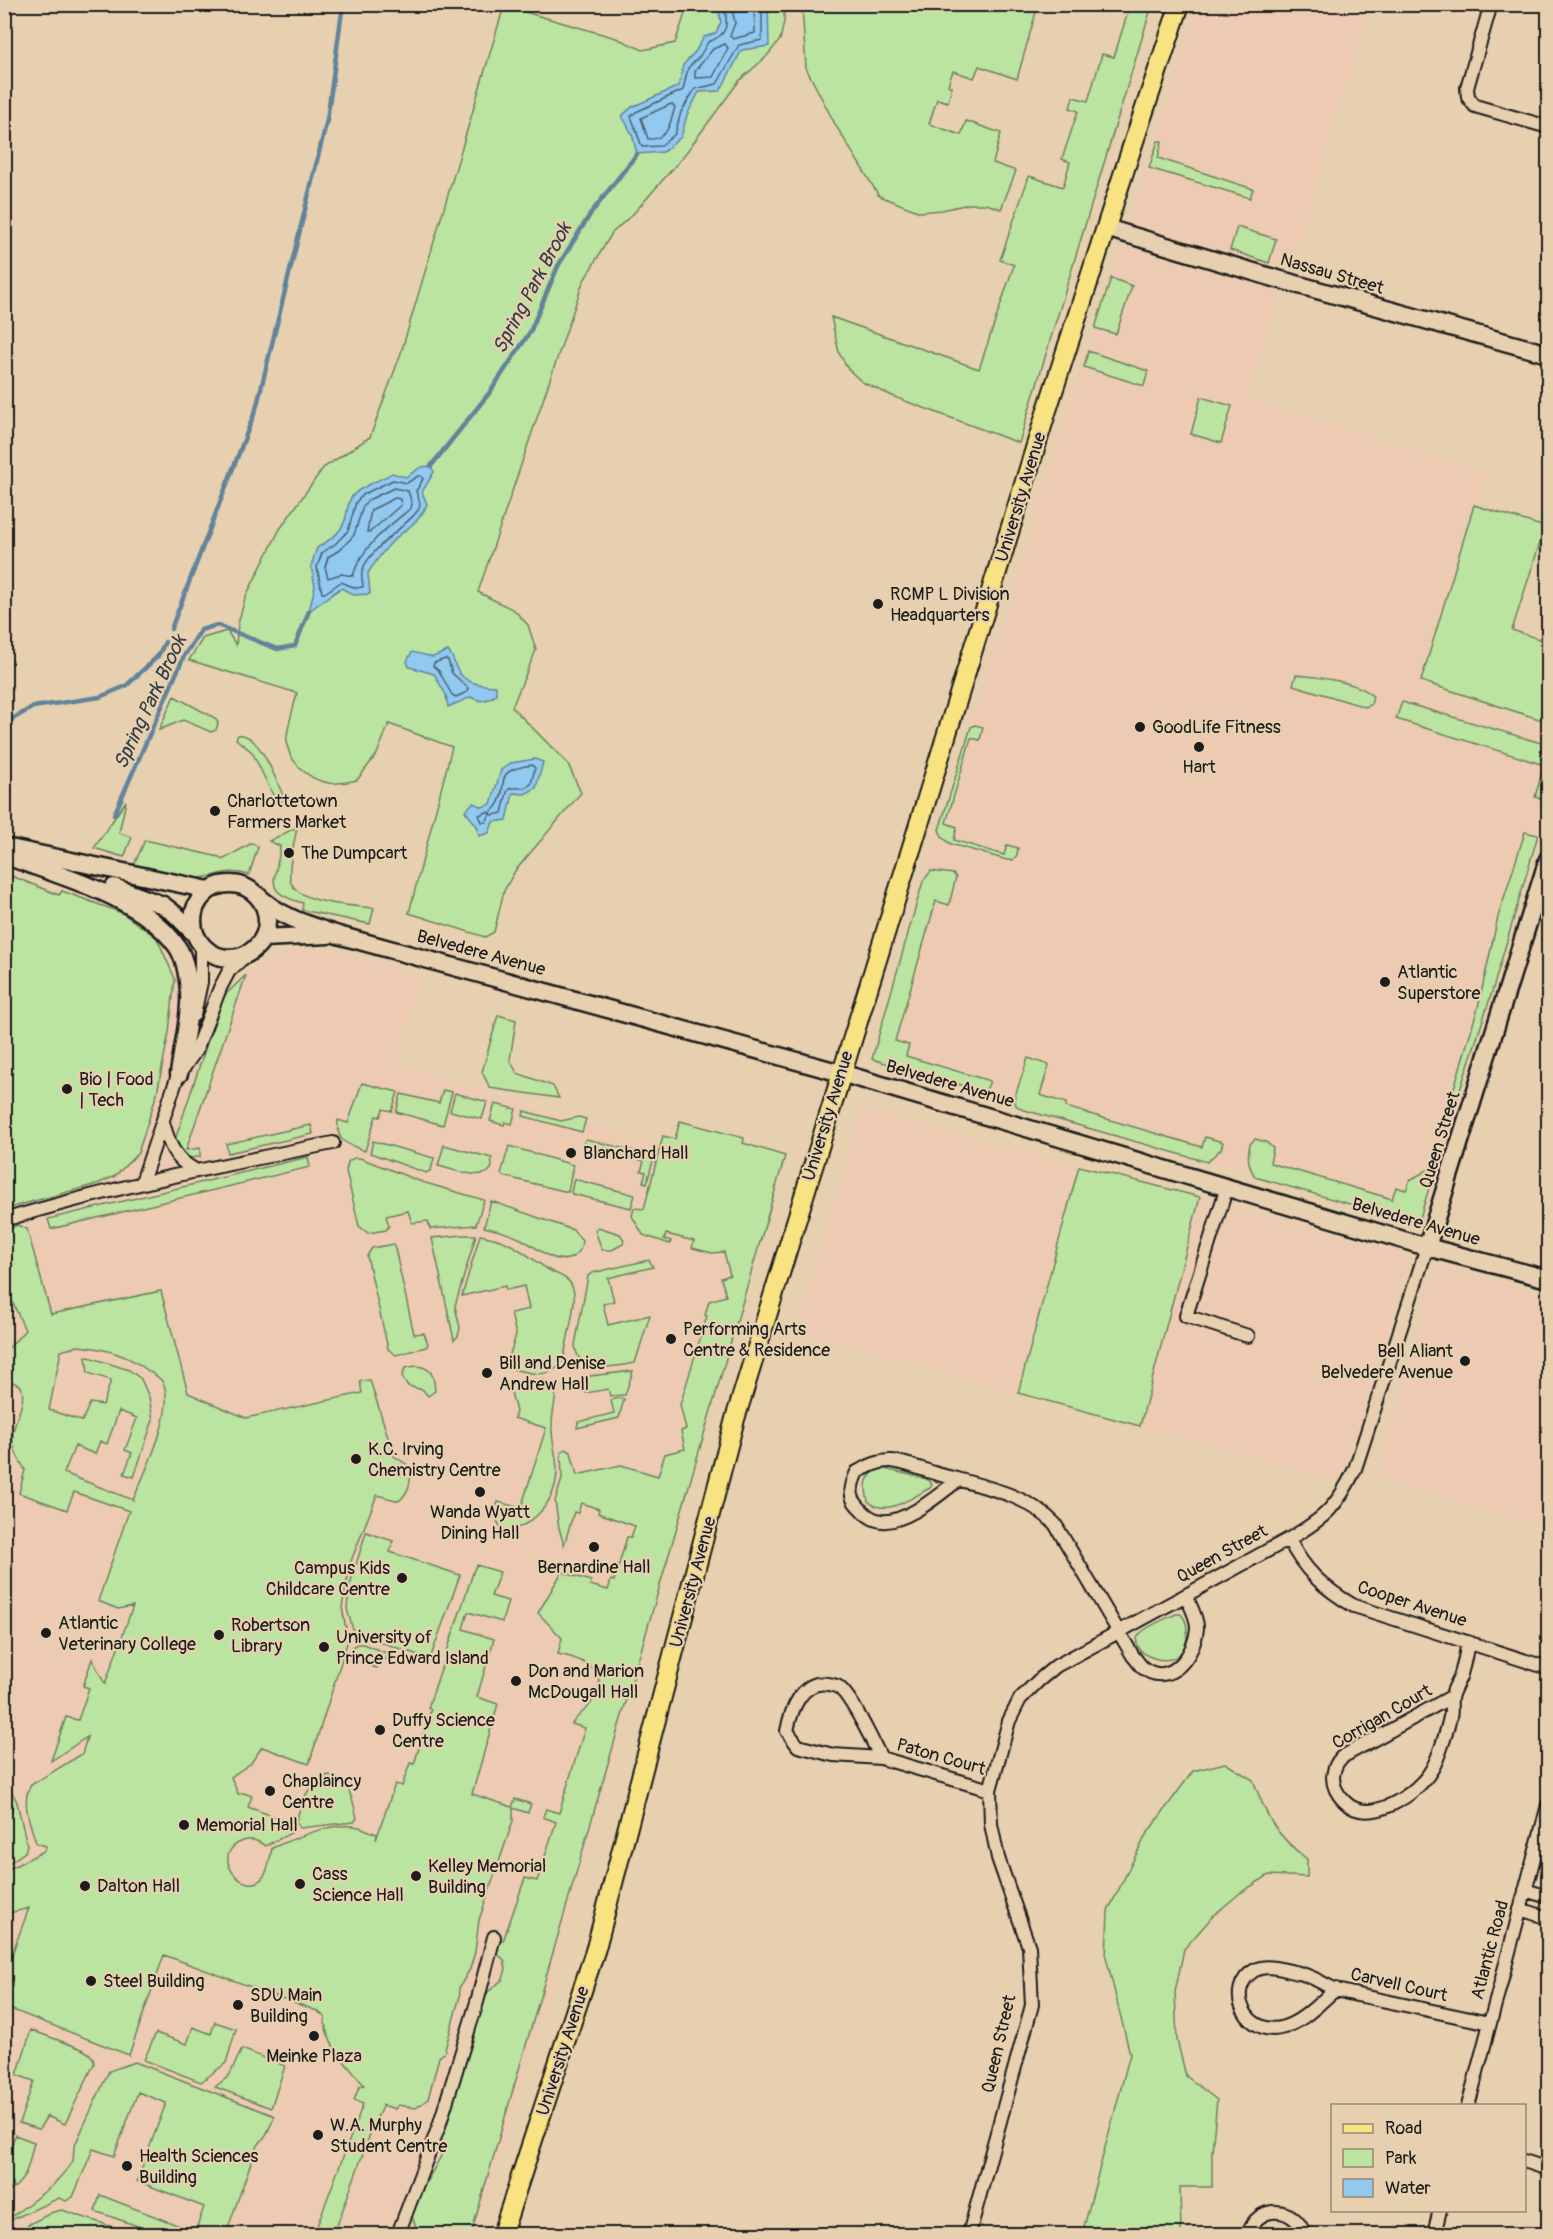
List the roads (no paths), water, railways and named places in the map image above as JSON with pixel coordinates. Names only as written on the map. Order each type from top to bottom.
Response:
[{"type":"main road","name":"University Avenue","points":[[502,2235],[596,1948],[735,1419],[912,850],[952,712],[1180,4]]},
{"type":"main road","name":"Nassau Street","points":[[1106,228],[1274,278],[1548,354]]},
{"type":"main road","points":[[8,850],[209,890]]},
{"type":"main road","points":[[8,850],[163,905],[176,915],[198,939],[211,952],[222,957],[245,956],[263,938],[267,927],[267,915],[263,904],[257,895],[240,885],[220,885],[209,890],[200,898],[195,909],[193,922],[198,939]]},
{"type":"main road","points":[[8,850],[128,904],[150,917],[177,946],[187,979],[189,1004],[179,1074]]},
{"type":"main road","name":"Queen Street","points":[[1427,1247],[1548,859]]},
{"type":"main road","name":"Belvedere Avenue","points":[[257,895],[275,910],[288,917],[338,935],[841,1073],[1427,1247],[1548,1279]]},
{"type":"main road","name":"Belvedere Avenue","points":[[263,938],[338,935]]},
{"type":"street","points":[[1491,4],[1467,88],[1468,97],[1475,106],[1548,127]]},
{"type":"street","points":[[142,1182],[179,1074],[199,992],[198,939]]},
{"type":"street","points":[[179,1074],[195,1050],[229,971],[245,956]]},
{"type":"street","points":[[163,1122],[174,1154],[195,1170]]},
{"type":"street","points":[[4,1220],[142,1182],[333,1143]]},
{"type":"street","points":[[1227,1187],[1186,1316],[1248,1336]]},
{"type":"street","name":"Queen Street","points":[[969,2235],[1032,2005],[1029,1947],[998,1858],[991,1824],[990,1790],[1009,1721],[1020,1700],[1038,1680],[1056,1666],[1289,1539],[1325,1515],[1334,1506],[1355,1469],[1427,1247]]},
{"type":"street","points":[[958,1480],[923,1506],[894,1520],[879,1521],[871,1518],[854,1501],[850,1493],[857,1472],[871,1465],[890,1461],[1004,1492],[1032,1505],[1055,1524],[1133,1656],[1143,1667],[1160,1673],[1175,1669],[1186,1661],[1195,1641],[1197,1624],[1186,1596]]},
{"type":"street","name":"Cooper Avenue","points":[[1289,1539],[1298,1559],[1314,1576],[1335,1595],[1354,1606],[1548,1668]]},
{"type":"street","name":"Corrigan Court","points":[[1451,1697],[1336,1762],[1333,1783],[1338,1794],[1347,1804],[1362,1810],[1384,1808],[1420,1786],[1433,1768],[1451,1716],[1451,1697],[1460,1676],[1468,1642]]},
{"type":"street","name":"Paton Court","points":[[881,1758],[848,1698],[837,1686],[821,1683],[808,1687],[791,1710],[788,1731],[798,1746],[833,1755],[881,1758],[990,1790]]},
{"type":"street","name":"Atlantic Road","points":[[1469,2104],[1548,1805]]},
{"type":"street","points":[[1525,1890],[1548,1897]]},
{"type":"street","points":[[1520,1909],[1548,1918]]},
{"type":"street","points":[[398,2235],[439,2126],[494,1938]]},
{"type":"street","name":"Carvell Court","points":[[1336,1989],[1301,2018],[1285,2027],[1267,2029],[1250,2021],[1242,2008],[1240,1993],[1245,1976],[1258,1968],[1277,1968],[1309,1976],[1336,1989],[1489,2024]]},
{"type":"street","points":[[1526,2163],[1548,2169]]},
{"type":"street","points":[[1248,2235],[1256,2219],[1266,2213],[1277,2212],[1290,2214],[1302,2227],[1304,2235]]},
{"type":"street","points":[[1434,2235],[1440,2212]]},
{"type":"water","points":[[718,5],[768,5],[769,46],[742,50],[720,91],[699,92],[687,115],[681,137],[663,152],[637,154],[632,134],[622,116],[632,107],[679,86],[683,65],[695,52],[704,37],[716,33],[721,22]]},
{"type":"water","points":[[431,466],[434,472],[422,492],[427,504],[417,520],[387,547],[368,573],[370,594],[354,595],[341,588],[309,611],[315,586],[311,566],[317,548],[342,527],[351,498],[364,487],[392,473],[406,477],[421,467]]},
{"type":"water","points":[[448,651],[464,678],[479,684],[496,686],[496,695],[484,700],[471,697],[448,707],[446,695],[434,674],[409,667],[407,661],[412,652],[433,657]]},
{"type":"water","points":[[535,759],[543,762],[536,788],[525,794],[513,793],[507,820],[493,822],[489,833],[479,836],[477,826],[465,811],[473,803],[482,807],[491,804],[501,770],[511,763]]},
{"type":"waterway","points":[[171,629],[256,409],[327,120],[343,4]]},
{"type":"waterway","name":"Spring Park Brook","points":[[431,466],[490,392],[530,332],[558,266],[591,213],[637,154]]},
{"type":"waterway","name":"Spring Park Brook","points":[[114,815],[184,656],[201,630],[217,625],[277,649],[295,646],[309,611]]},
{"type":"waterway","points":[[4,724],[33,707],[100,697],[126,686],[158,656],[165,642]]},
{"type":"place","name":"RCMP L Division Headquarters","points":[[878,604]]},
{"type":"place","name":"GoodLife Fitness","points":[[1140,727]]},
{"type":"place","name":"Hart","points":[[1199,747]]},
{"type":"place","name":"Charlottetown Farmers Market","points":[[215,811]]},
{"type":"place","name":"The Dumpcart","points":[[289,853]]},
{"type":"place","name":"Atlantic Superstore","points":[[1385,982]]},
{"type":"place","name":"Bio | Food | Tech","points":[[67,1089]]},
{"type":"place","name":"Blanchard Hall","points":[[571,1153]]},
{"type":"place","name":"Performing Arts Centre & Residence","points":[[671,1339]]},
{"type":"place","name":"Bell Aliant Belvedere Avenue","points":[[1465,1361]]},
{"type":"place","name":"Bill and Denise Andrew Hall","points":[[487,1373]]},
{"type":"place","name":"K.C. Irving Chemistry Centre","points":[[356,1459]]},
{"type":"place","name":"Wanda Wyatt Dining Hall","points":[[480,1492]]},
{"type":"place","name":"Bernardine Hall","points":[[594,1547]]},
{"type":"place","name":"Campus Kids Childcare Centre","points":[[402,1578]]},
{"type":"place","name":"Atlantic Veterinary College","points":[[46,1633]]},
{"type":"place","name":"Robertson Library","points":[[219,1635]]},
{"type":"place","name":"University of Prince Edward Island","points":[[324,1647]]},
{"type":"place","name":"Don and Marion McDougall Hall","points":[[516,1681]]},
{"type":"place","name":"Duffy Science Centre","points":[[380,1730]]},
{"type":"place","name":"Chaplaincy Centre","points":[[270,1791]]},
{"type":"place","name":"Memorial Hall","points":[[184,1825]]},
{"type":"place","name":"Kelley Memorial Building","points":[[416,1876]]},
{"type":"place","name":"Cass Science Hall","points":[[300,1884]]},
{"type":"place","name":"Dalton Hall","points":[[85,1886]]},
{"type":"place","name":"Steel Building","points":[[91,1981]]},
{"type":"place","name":"SDU Main Building","points":[[238,2005]]},
{"type":"place","name":"Meinke Plaza","points":[[314,2036]]},
{"type":"place","name":"W.A. Murphy Student Centre","points":[[318,2135]]},
{"type":"place","name":"Health Sciences Building","points":[[127,2166]]}]
